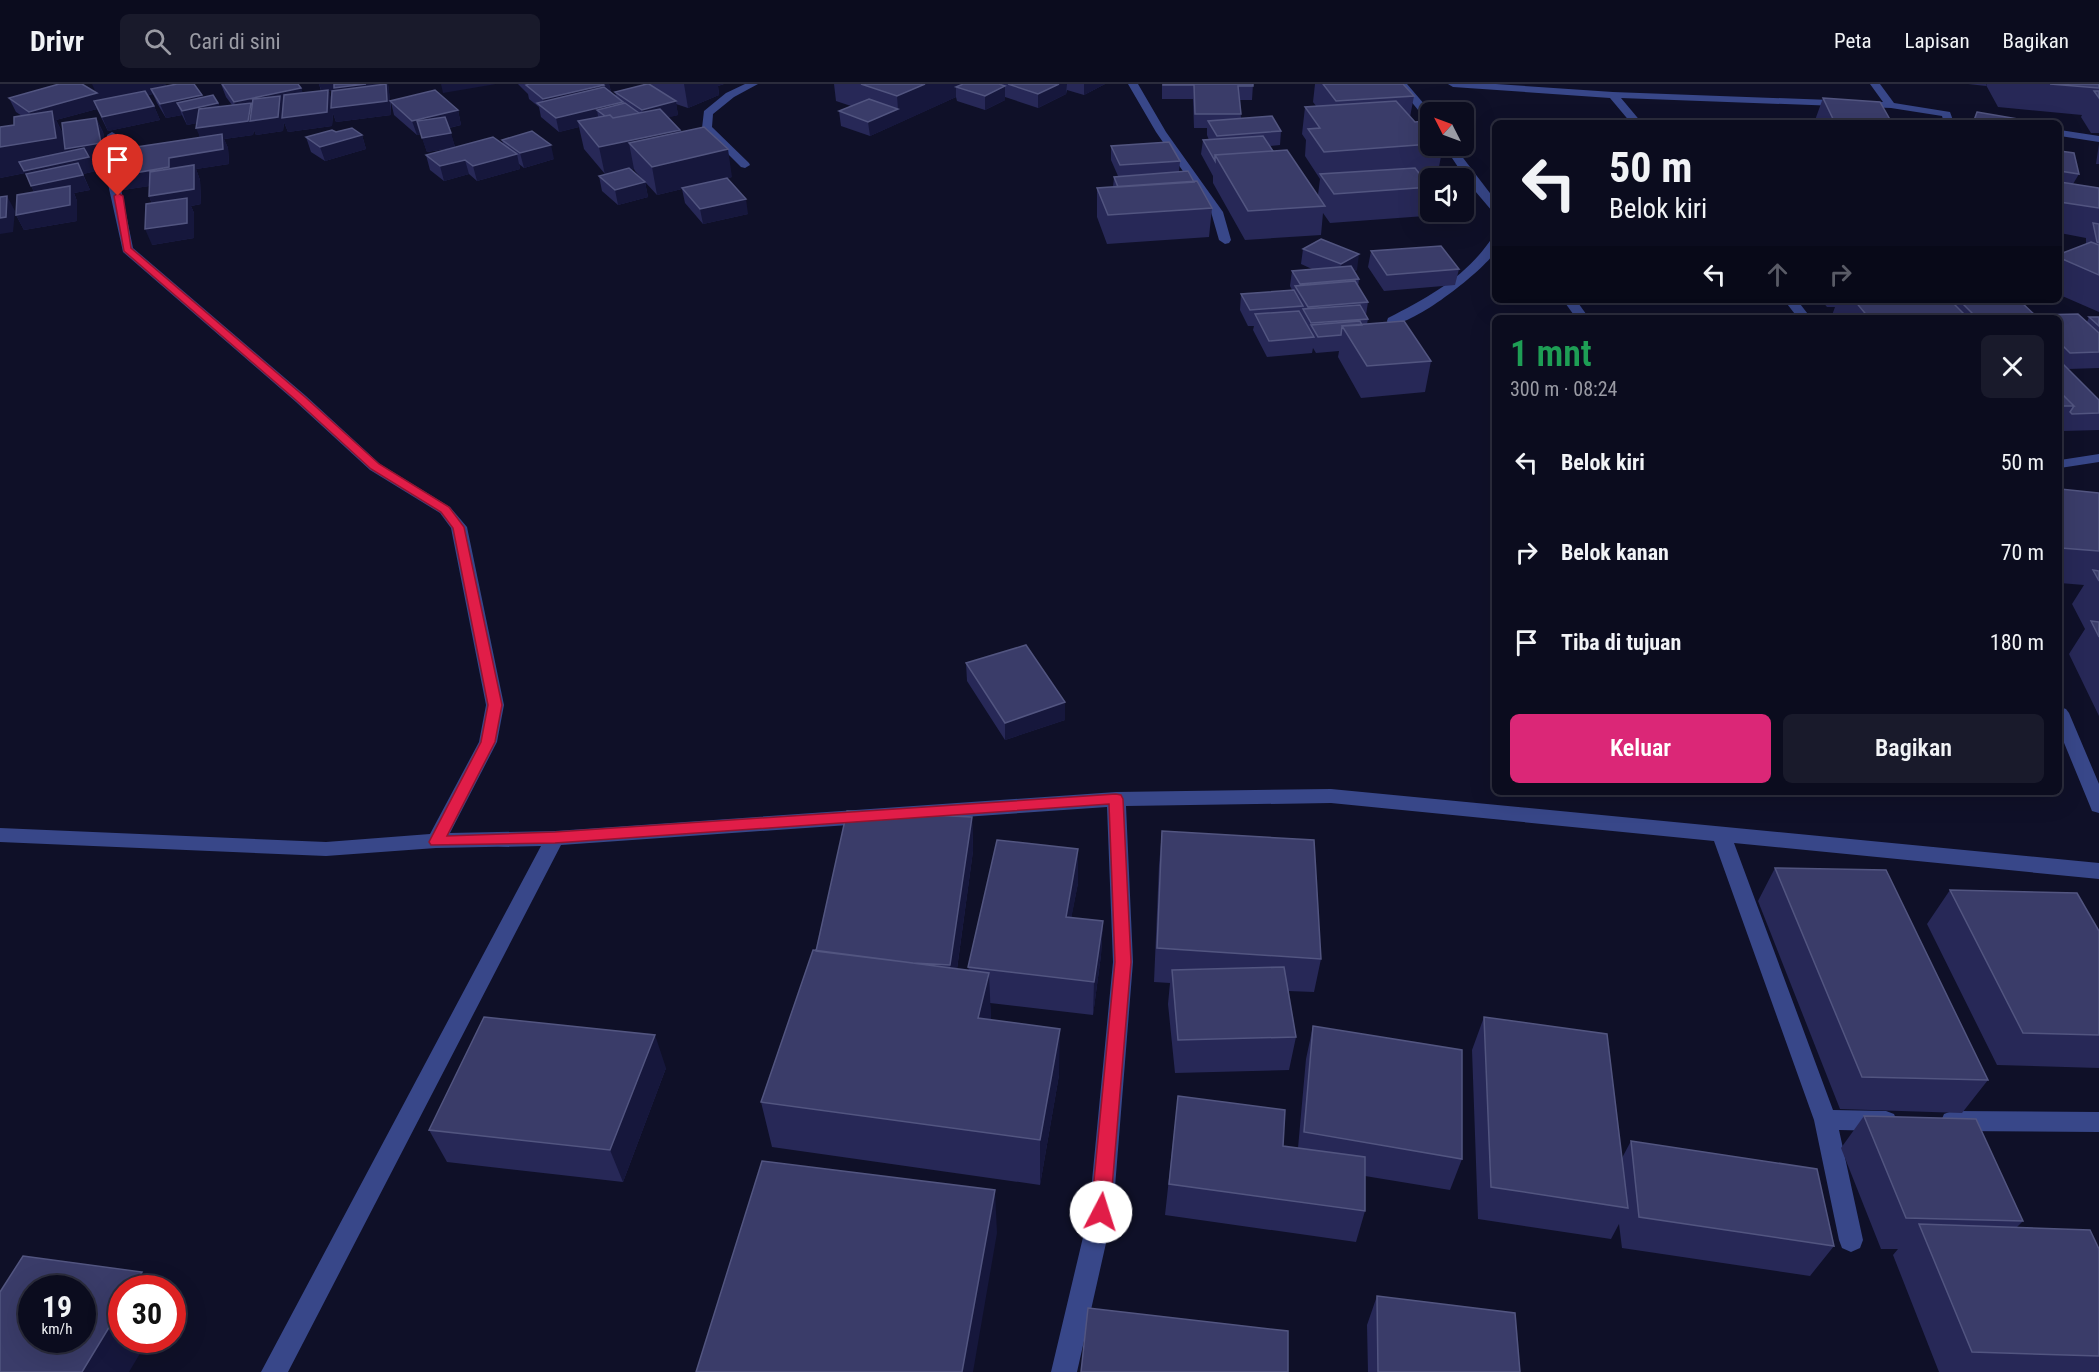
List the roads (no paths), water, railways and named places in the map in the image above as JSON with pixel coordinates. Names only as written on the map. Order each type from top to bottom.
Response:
[{"type":"street","points":[[745,165],[707,128],[708,113],[730,95],[753,84]]},
{"type":"street","points":[[1133,84],[1161,132],[1217,212],[1225,240]]},
{"type":"street","points":[[1402,84],[1420,106]]},
{"type":"street","points":[[1453,84],[1613,95],[1891,105],[1946,114],[1948,120]]},
{"type":"street","points":[[1875,84],[1891,105]]},
{"type":"street","points":[[1613,95],[1634,120]]},
{"type":"street","points":[[2062,133],[2099,139]]},
{"type":"street","points":[[112,135],[114,184],[127,249],[301,399],[375,467],[445,510],[459,527],[495,705],[488,742],[436,842]]},
{"type":"street","points":[[1456,156],[1492,204]]},
{"type":"street","points":[[1393,321],[1454,288],[1487,258],[1492,249]]},
{"type":"street","points":[[1571,303],[1581,315]]},
{"type":"street","points":[[1792,303],[1802,315]]},
{"type":"street","points":[[2062,464],[2099,458]]},
{"type":"street","points":[[2062,718],[2099,806]]},
{"type":"street","points":[[0,835],[326,849],[555,838],[1116,799],[1331,796],[2099,871]]},
{"type":"street","points":[[1064,1372],[1101,1212],[1123,962],[1116,799]]},
{"type":"street","points":[[1721,834],[1825,1120],[1851,1240]]},
{"type":"street","points":[[274,1372],[555,838]]},
{"type":"street","points":[[1825,1120],[1908,1121]]},
{"type":"street","points":[[1932,1121],[2099,1122]]}]
